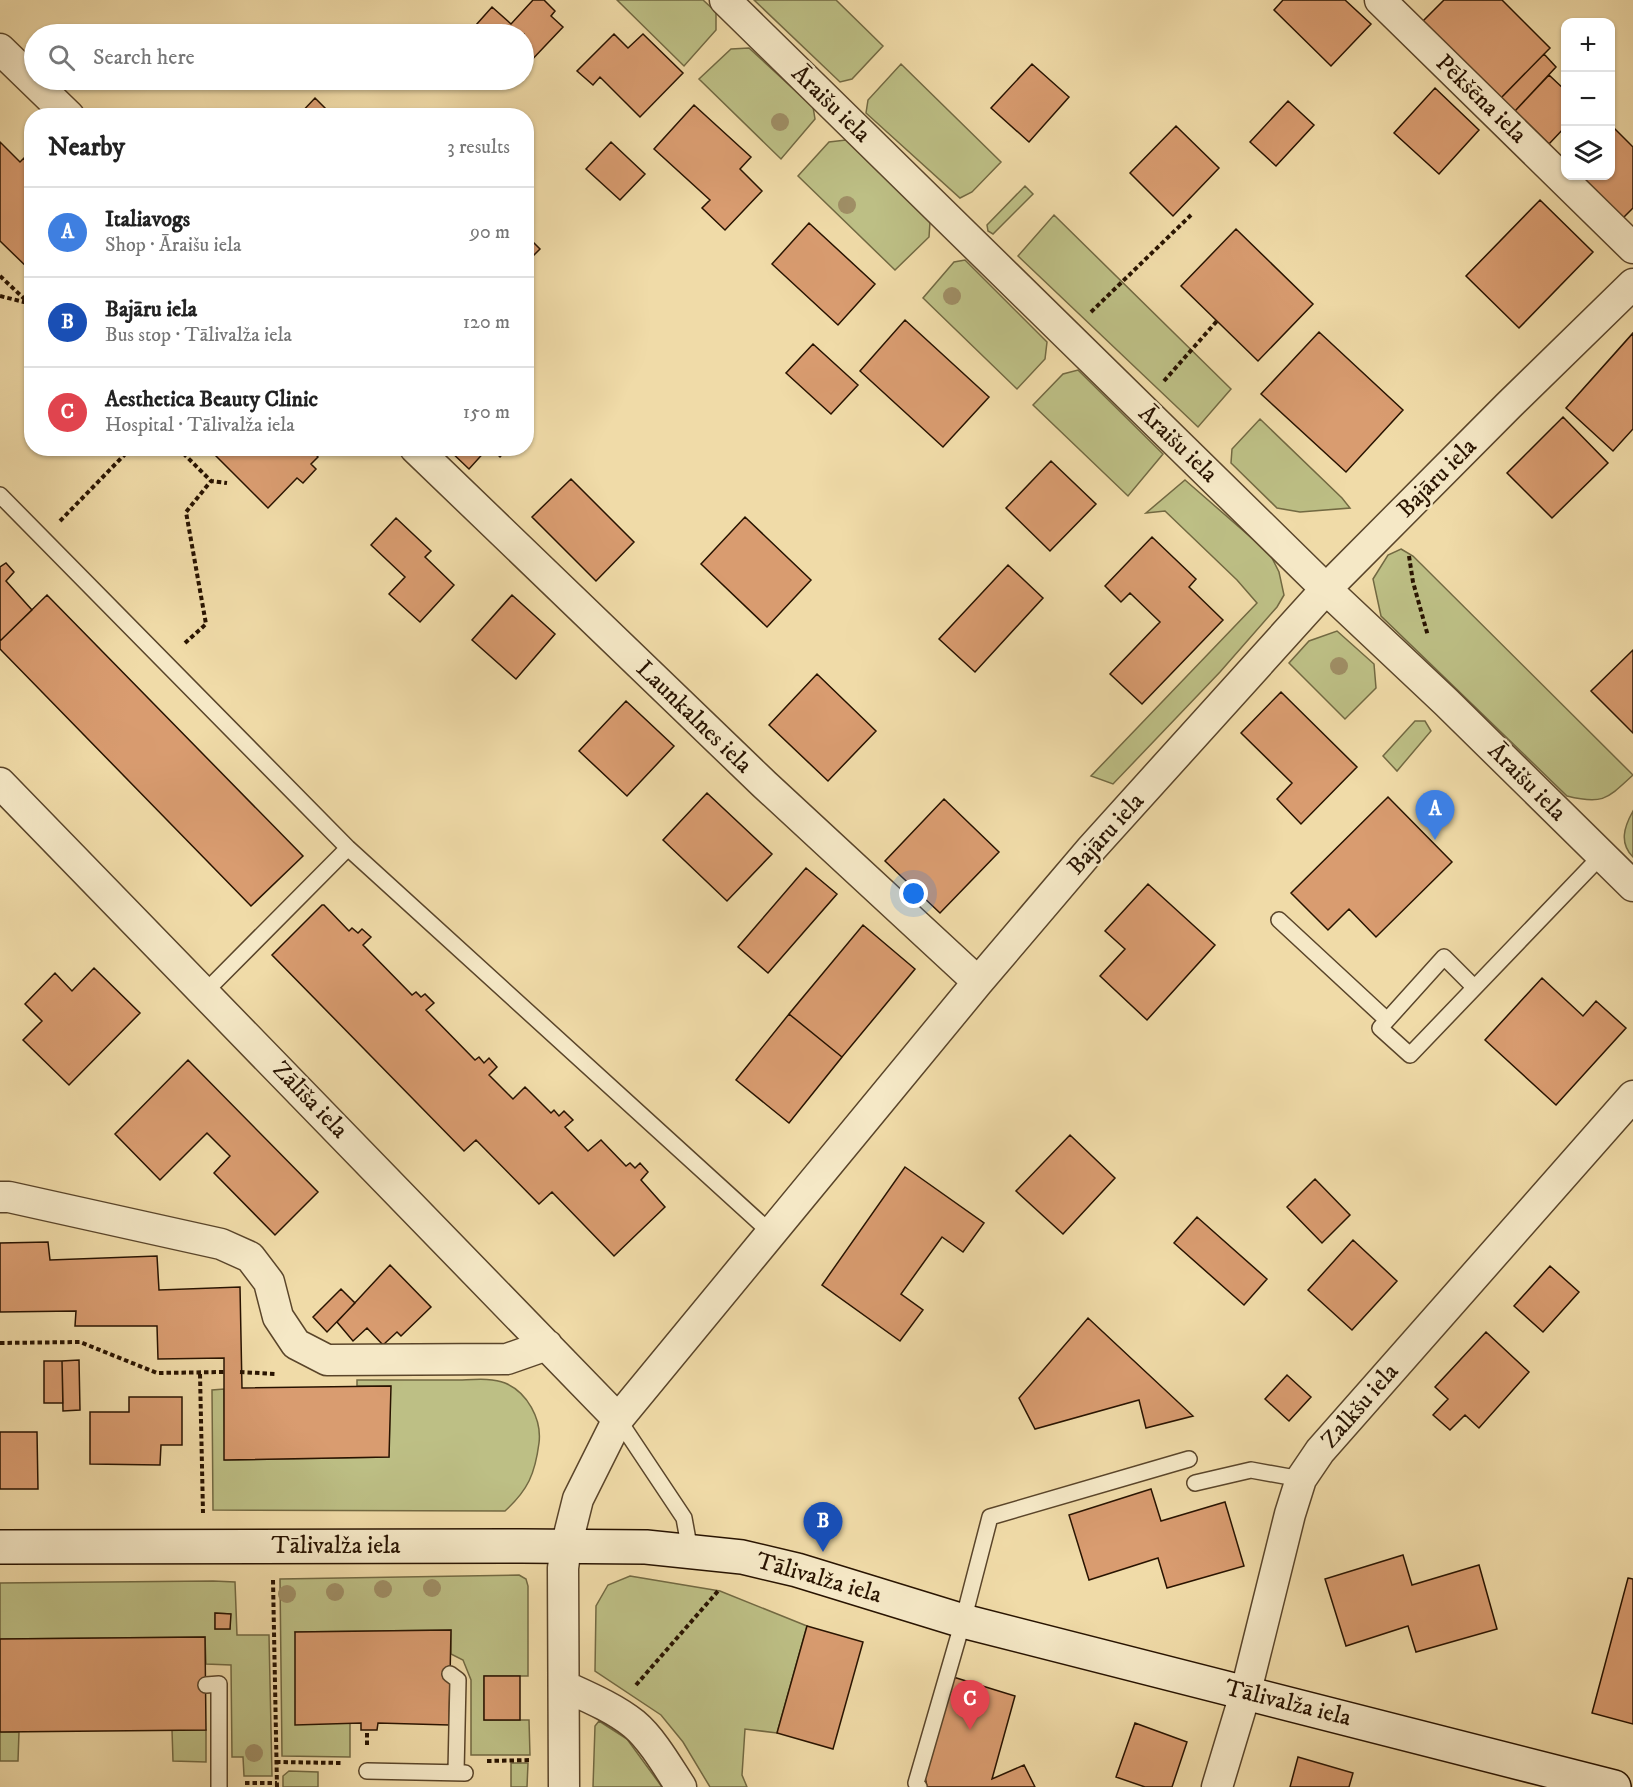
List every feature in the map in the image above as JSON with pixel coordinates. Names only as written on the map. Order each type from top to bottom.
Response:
[{"type":"street","name":"Āraišu iela","points":[[725,0],[1326,590],[1446,702],[1633,886]]},
{"type":"street","name":"Pēkšēna iela","points":[[1380,0],[1633,248]]},
{"type":"street","points":[[3,57],[24,76]]},
{"type":"street","points":[[40,90],[60,108]]},
{"type":"street","name":"Bajāru iela","points":[[564,1787],[563,1568],[566,1547],[578,1499],[618,1419],[978,982],[1092,848],[1326,590],[1509,405],[1633,284]]},
{"type":"street","name":"Launkalnes iela","points":[[423,456],[764,784],[978,982]]},
{"type":"street","name":"Zālīša iela","points":[[0,783],[618,1419]]},
{"type":"street","name":"Zalkšu iela","points":[[1217,1787],[1246,1691],[1290,1514],[1301,1479],[1320,1451],[1633,1096]]},
{"type":"street","points":[[0,1197],[9,1197],[221,1244],[250,1257],[269,1282],[278,1317],[296,1344],[327,1360],[507,1359],[547,1346]]},
{"type":"street","name":"Tālivalža iela","points":[[0,1547],[646,1547],[742,1557],[797,1570],[963,1621],[1246,1691],[1614,1787]]},
{"type":"street","points":[[564,1686],[589,1697],[634,1725],[681,1787]]},
{"type":"lane","points":[[0,495],[348,849],[770,1233]]},
{"type":"lane","points":[[205,992],[348,849]]},
{"type":"lane","points":[[1474,987],[1444,957],[1380,1028],[1410,1055],[1600,856]]},
{"type":"lane","points":[[1279,920],[1387,1020]]},
{"type":"lane","points":[[618,1419],[684,1518],[690,1551]]},
{"type":"lane","points":[[919,1787],[916,1783],[963,1621],[990,1517],[1189,1459]]},
{"type":"lane","points":[[1195,1483],[1251,1470],[1301,1479]]},
{"type":"lane","points":[[367,1771],[461,1773],[458,1680],[450,1674]]},
{"type":"lane","points":[[206,1685],[219,1684],[219,1785]]},
{"type":"path","points":[[1069,337],[1092,311],[1191,215]]},
{"type":"path","points":[[0,276],[24,299]]},
{"type":"path","points":[[0,296],[24,303]]},
{"type":"path","points":[[1142,408],[1217,321]]},
{"type":"path","points":[[43,538],[123,456]]},
{"type":"path","points":[[186,456],[212,481],[227,483]]},
{"type":"path","points":[[165,662],[206,624],[186,512],[212,481]]},
{"type":"path","points":[[1408,507],[1408,553],[1428,638]]},
{"type":"path","points":[[0,1343],[80,1342],[157,1373],[224,1372]]},
{"type":"path","points":[[240,1372],[280,1374]]},
{"type":"path","points":[[200,1374],[203,1522]]},
{"type":"path","points":[[273,1547],[277,1787]]},
{"type":"path","points":[[614,1712],[719,1590]]},
{"type":"green space","points":[[617,0],[703,0],[716,12],[716,30],[684,66]]},
{"type":"green space","points":[[754,0],[836,0],[883,46],[852,79],[840,82]]},
{"type":"green space","points":[[749,48],[813,107],[815,119],[781,159],[699,79],[731,49]]},
{"type":"green space","points":[[901,64],[1001,162],[972,192],[960,198],[866,113],[868,100]]},
{"type":"green space","points":[[846,140],[930,222],[929,237],[895,270],[798,176],[829,142]]},
{"type":"green space","points":[[1025,186],[1033,194],[993,234],[988,231],[987,225]]},
{"type":"green space","points":[[1054,215],[1231,389],[1198,427],[1018,256]]},
{"type":"green space","points":[[965,260],[1047,342],[1045,359],[1017,389],[923,298],[954,262]]},
{"type":"green space","points":[[1078,370],[1163,454],[1128,496],[1033,405],[1063,374]]},
{"type":"green space","points":[[1260,419],[1350,508],[1300,512],[1277,508],[1231,463],[1232,449]]},
{"type":"green space","points":[[1185,480],[1270,554],[1279,572],[1284,595],[1277,607],[1220,672],[1113,784],[1091,776],[1257,603],[1237,580],[1165,511],[1146,513]]},
{"type":"green space","points":[[1401,549],[1413,556],[1633,775],[1617,790],[1604,798],[1589,800],[1567,796],[1381,616],[1373,579],[1388,555]]},
{"type":"green space","points":[[1337,631],[1374,664],[1376,688],[1345,719],[1289,663],[1309,641]]},
{"type":"green space","points":[[1415,721],[1425,721],[1431,731],[1397,771],[1383,756]]},
{"type":"green space","points":[[1633,811],[1633,857],[1626,846],[1624,835]]},
{"type":"green space","points":[[487,1379],[513,1387],[531,1407],[538,1425],[539,1443],[535,1464],[525,1488],[505,1511],[213,1510],[212,1390],[224,1389],[225,1460],[389,1457],[390,1386],[357,1386],[357,1380]]},
{"type":"green space","points":[[519,1575],[526,1579],[528,1586],[528,1676],[484,1676],[484,1720],[529,1720],[530,1755],[471,1755],[471,1680],[463,1660],[451,1654],[451,1630],[295,1632],[350,1723],[350,1757],[282,1756],[280,1579]]},
{"type":"green space","points":[[630,1576],[720,1591],[807,1626],[777,1733],[745,1729],[742,1775],[747,1787],[710,1787],[683,1742],[661,1715],[595,1671],[596,1606],[608,1585]]},
{"type":"green space","points":[[235,1582],[237,1635],[269,1635],[272,1776],[244,1776],[243,1757],[232,1757],[231,1665],[206,1664],[205,1637],[0,1639],[0,1583]],"holes":[[[215,1613],[230,1614],[230,1629],[215,1629]]]},
{"type":"green space","points":[[599,1721],[627,1739],[662,1787],[593,1787],[595,1726]]},
{"type":"green space","points":[[172,1730],[206,1730],[206,1762],[173,1761]]},
{"type":"green space","points":[[0,1732],[19,1732],[18,1761],[0,1761]]},
{"type":"green space","points":[[511,1763],[528,1763],[527,1787],[511,1787]]},
{"type":"green space","points":[[289,1771],[318,1772],[318,1787],[283,1787],[283,1776]]},
{"type":"building","points":[[533,0],[544,0],[555,11],[551,16],[563,27],[534,58],[534,24],[511,24]]},
{"type":"building","points":[[1283,0],[1345,0],[1371,24],[1331,66],[1274,10]]},
{"type":"building","points":[[1444,0],[1502,0],[1550,48],[1500,99],[1422,22]]},
{"type":"building","points":[[492,7],[511,24],[477,24]]},
{"type":"building","points":[[614,34],[628,48],[643,34],[683,73],[640,117],[600,77],[593,85],[577,71]]},
{"type":"building","points":[[1544,54],[1556,67],[1515,111],[1500,99]]},
{"type":"building","points":[[1032,64],[1069,97],[1029,142],[991,108]]},
{"type":"building","points":[[1549,75],[1561,86],[1561,131],[1549,144],[1515,111]]},
{"type":"building","points":[[1435,88],[1479,130],[1439,174],[1394,133]]},
{"type":"building","points":[[315,98],[325,108],[306,108]]},
{"type":"building","points":[[1288,101],[1314,125],[1276,166],[1250,142]]},
{"type":"building","points":[[694,105],[751,157],[740,169],[762,191],[725,230],[702,208],[710,200],[654,149]]},
{"type":"building","points":[[1176,126],[1219,168],[1173,216],[1130,173]]},
{"type":"building","points":[[1615,129],[1633,147],[1633,208],[1623,218],[1585,180],[1615,180]]},
{"type":"building","points":[[0,142],[20,162],[24,158],[24,264],[0,241]]},
{"type":"building","points":[[611,142],[645,174],[620,200],[586,169]]},
{"type":"building","points":[[1540,200],[1593,252],[1519,328],[1466,276]]},
{"type":"building","points":[[809,223],[875,284],[838,325],[772,264]]},
{"type":"building","points":[[1236,229],[1313,304],[1258,361],[1181,286]]},
{"type":"building","points":[[534,243],[540,249],[534,255]]},
{"type":"building","points":[[905,320],[989,397],[943,447],[860,371]]},
{"type":"building","points":[[1319,332],[1403,410],[1346,472],[1261,394]]},
{"type":"building","points":[[1633,333],[1633,429],[1613,451],[1566,408]]},
{"type":"building","points":[[813,344],[858,385],[831,414],[786,373]]},
{"type":"building","points":[[1563,417],[1608,463],[1552,518],[1507,473]]},
{"type":"building","points":[[216,456],[317,456],[311,464],[316,469],[303,483],[297,478],[268,508]]},
{"type":"building","points":[[455,456],[481,456],[469,469]]},
{"type":"building","points":[[1051,461],[1096,504],[1050,551],[1006,508]]},
{"type":"building","points":[[571,479],[634,542],[596,581],[532,517]]},
{"type":"building","points":[[745,517],[811,580],[767,627],[701,564]]},
{"type":"building","points":[[396,518],[431,551],[425,557],[454,585],[420,622],[389,594],[405,577],[371,545]]},
{"type":"building","points":[[1152,537],[1196,579],[1189,587],[1223,620],[1142,704],[1110,674],[1160,622],[1130,593],[1121,602],[1105,586]]},
{"type":"building","points":[[6,563],[14,572],[6,581],[32,610],[0,641],[0,567]]},
{"type":"building","points":[[1008,565],[1043,598],[975,672],[939,639]]},
{"type":"building","points":[[47,595],[303,856],[251,906],[0,649],[0,641]]},
{"type":"building","points":[[512,595],[555,634],[516,679],[472,640]]},
{"type":"building","points":[[1633,650],[1633,733],[1591,691]]},
{"type":"building","points":[[817,674],[876,731],[828,781],[769,725]]},
{"type":"building","points":[[1281,692],[1357,767],[1301,824],[1277,799],[1292,783],[1241,733]]},
{"type":"building","points":[[626,701],[674,746],[627,796],[579,751]]},
{"type":"building","points":[[707,793],[772,854],[727,901],[663,840]]},
{"type":"building","points":[[1388,797],[1452,862],[1376,937],[1349,909],[1328,930],[1291,893]]},
{"type":"building","points":[[944,799],[999,852],[940,913],[885,861]]},
{"type":"building","points":[[806,868],[837,894],[768,973],[738,947]]},
{"type":"building","points":[[1148,884],[1215,945],[1147,1020],[1100,976],[1125,949],[1105,931]]},
{"type":"building","points":[[322,905],[349,931],[352,928],[358,933],[362,929],[371,937],[363,945],[412,995],[416,992],[421,997],[425,994],[434,1003],[426,1010],[475,1060],[479,1057],[484,1063],[489,1058],[497,1067],[489,1075],[513,1099],[525,1087],[551,1113],[554,1110],[559,1116],[564,1111],[573,1120],[565,1127],[588,1151],[601,1140],[626,1166],[630,1163],[635,1168],[640,1163],[648,1172],[641,1180],[665,1207],[614,1256],[552,1192],[539,1204],[476,1140],[464,1151],[272,955]]},
{"type":"building","points":[[863,925],[915,969],[842,1057],[789,1014]]},
{"type":"building","points":[[94,968],[140,1013],[69,1085],[23,1040],[42,1021],[25,1004],[55,973],[72,991]]},
{"type":"building","points":[[1542,978],[1583,1016],[1596,1001],[1626,1028],[1556,1105],[1485,1040]]},
{"type":"building","points":[[789,1014],[842,1057],[789,1123],[736,1080]]},
{"type":"building","points":[[188,1060],[318,1192],[275,1235],[214,1173],[230,1156],[207,1133],[160,1180],[115,1134]]},
{"type":"building","points":[[1070,1135],[1115,1178],[1063,1234],[1016,1191]]},
{"type":"building","points":[[905,1167],[984,1223],[963,1252],[942,1237],[901,1294],[923,1310],[900,1341],[822,1285]]},
{"type":"building","points":[[1315,1179],[1350,1215],[1322,1243],[1287,1207]]},
{"type":"building","points":[[1197,1217],[1267,1279],[1244,1305],[1174,1243]]},
{"type":"building","points":[[1353,1240],[1397,1281],[1352,1330],[1308,1290]]},
{"type":"building","points":[[48,1242],[50,1260],[157,1256],[159,1290],[240,1287],[242,1388],[391,1386],[389,1457],[224,1460],[224,1358],[158,1359],[157,1326],[75,1326],[76,1311],[0,1312],[0,1243]]},
{"type":"building","points":[[390,1265],[431,1307],[401,1336],[397,1332],[383,1345],[367,1328],[353,1341],[337,1322]]},
{"type":"building","points":[[1550,1266],[1579,1292],[1543,1332],[1514,1306]]},
{"type":"building","points":[[341,1289],[355,1303],[327,1332],[313,1317]]},
{"type":"building","points":[[1088,1318],[1193,1416],[1146,1428],[1139,1400],[1035,1429],[1019,1398]]},
{"type":"building","points":[[1486,1332],[1529,1372],[1479,1428],[1465,1415],[1450,1430],[1433,1415],[1448,1399],[1435,1387]]},
{"type":"building","points":[[79,1360],[80,1410],[63,1411],[62,1361]]},
{"type":"building","points":[[44,1361],[62,1361],[63,1403],[44,1403]]},
{"type":"building","points":[[1287,1375],[1311,1397],[1289,1421],[1265,1399]]},
{"type":"building","points":[[129,1397],[182,1397],[182,1445],[161,1445],[160,1465],[90,1464],[90,1412],[129,1412]]},
{"type":"building","points":[[0,1432],[37,1432],[38,1489],[0,1489]]},
{"type":"building","points":[[1151,1489],[1161,1521],[1225,1502],[1244,1566],[1167,1588],[1158,1558],[1089,1580],[1069,1515]]},
{"type":"building","points":[[1403,1555],[1412,1585],[1479,1565],[1497,1629],[1416,1652],[1408,1626],[1346,1646],[1325,1579]]},
{"type":"building","points":[[1628,1578],[1633,1579],[1633,1724],[1592,1713]]},
{"type":"building","points":[[215,1613],[231,1614],[230,1629],[215,1629]]},
{"type":"building","points":[[807,1626],[863,1642],[833,1749],[777,1733]]},
{"type":"building","points":[[451,1630],[449,1725],[378,1723],[377,1730],[361,1730],[361,1723],[295,1725],[295,1632]]},
{"type":"building","points":[[205,1637],[206,1730],[0,1732],[0,1639]]},
{"type":"building","points":[[484,1676],[520,1676],[520,1720],[484,1720]]},
{"type":"building","points":[[950,1676],[1015,1696],[992,1779],[1024,1765],[1035,1787],[927,1787],[923,1767]]},
{"type":"building","points":[[1135,1723],[1187,1742],[1172,1787],[1145,1787],[1116,1777]]},
{"type":"building","points":[[1298,1757],[1353,1773],[1349,1787],[1290,1787]]},
{"type":"place","name":"Italiavogs","points":[[1435,840]]},
{"type":"place","name":"Bajāru iela","points":[[823,1552]]},
{"type":"place","name":"Aesthetica Beauty Clinic","points":[[970,1730]]}]
